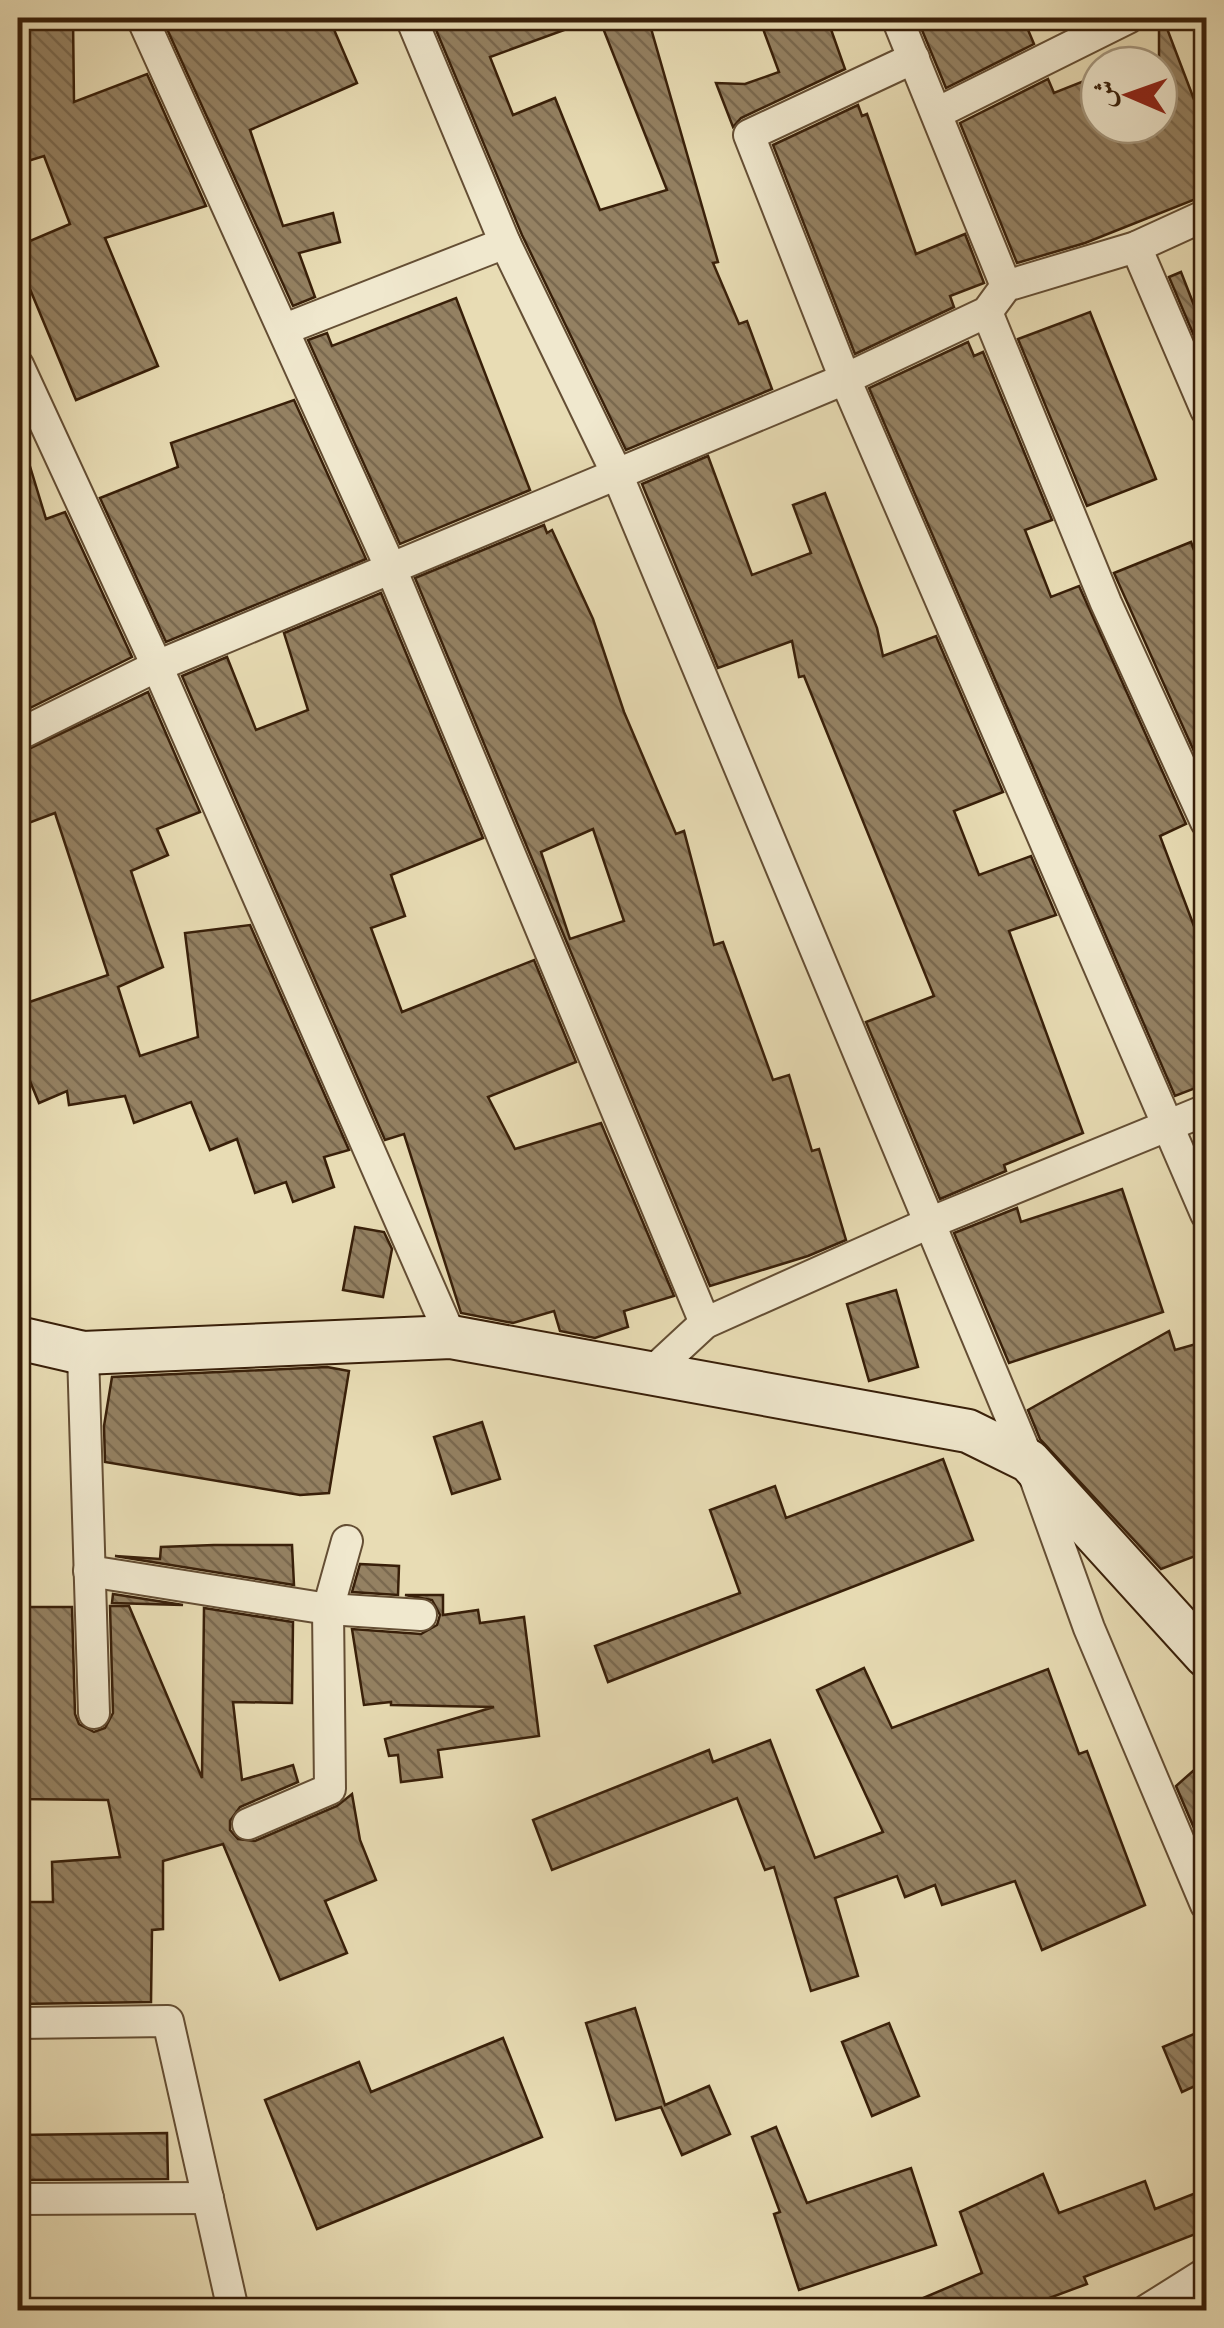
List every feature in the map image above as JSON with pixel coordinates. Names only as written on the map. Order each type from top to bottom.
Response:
[{"type":"street","points":[[142,18],[392,572],[706,1324]]},
{"type":"street","points":[[412,18],[505,243],[617,474],[1029,1461],[1089,1628],[1206,1904]]},
{"type":"street","points":[[897,18],[1006,286]]},
{"type":"street","points":[[938,113],[1128,18]]},
{"type":"street","points":[[914,58],[750,135],[845,379],[1172,1126],[1206,1214]]},
{"type":"street","points":[[18,735],[156,666],[392,572],[845,379],[987,312],[1006,286],[1136,247],[1206,216]]},
{"type":"street","points":[[285,329],[505,243]]},
{"type":"street","points":[[1136,247],[1206,410]]},
{"type":"street","points":[[987,312],[1106,603],[1206,822]]},
{"type":"street","points":[[18,365],[156,666],[451,1338]]},
{"type":"street","points":[[650,1374],[706,1324],[928,1224],[1206,1110]]},
{"type":"street","points":[[18,1338],[83,1353],[451,1338],[968,1432],[1029,1461],[1206,1656]]},
{"type":"street","points":[[83,1353],[94,1712]]},
{"type":"street","points":[[248,1824],[330,1789],[328,1609],[347,1541]]},
{"type":"street","points":[[89,1572],[328,1609],[421,1614]]},
{"type":"street","points":[[18,2023],[168,2021],[233,2310]]},
{"type":"street","points":[[18,2199],[208,2198]]},
{"type":"street","points":[[1147,2310],[1206,2273]]},
{"type":"building","points":[[18,18],[73,18],[74,102],[147,74],[206,206],[105,238],[158,366],[76,400],[27,282],[18,286],[18,246],[70,224],[44,156],[18,164]]},
{"type":"building","points":[[162,18],[329,18],[357,83],[250,130],[283,226],[333,213],[340,242],[299,253],[315,297],[293,306]]},
{"type":"building","points":[[431,18],[588,18],[589,21],[490,57],[513,115],[555,98],[600,210],[667,190],[599,18],[648,18],[718,262],[713,263],[739,324],[747,321],[772,389],[626,450],[522,235]]},
{"type":"building","points":[[759,18],[827,18],[845,69],[741,118],[733,127],[716,83],[745,84],[779,72]]},
{"type":"building","points":[[917,18],[1023,18],[1034,44],[946,88]]},
{"type":"building","points":[[1159,18],[1163,18],[1173,45],[1159,45]]},
{"type":"building","points":[[1179,60],[1195,102],[1206,97],[1206,195],[1085,243],[1017,263],[960,123],[1048,79],[1054,93],[1079,83],[1079,145],[1179,145]]},
{"type":"building","points":[[858,105],[862,116],[867,114],[916,254],[965,234],[984,283],[950,296],[954,307],[855,354],[773,145]]},
{"type":"building","points":[[1181,272],[1206,336],[1206,364],[1169,277]]},
{"type":"building","points":[[456,298],[530,490],[400,544],[308,340],[327,333],[332,346]]},
{"type":"building","points":[[1090,312],[1156,479],[1087,506],[1018,339]]},
{"type":"building","points":[[968,342],[974,356],[983,352],[1052,520],[1025,530],[1051,597],[1079,586],[1186,824],[1160,836],[1206,958],[1206,1084],[1175,1096],[869,388]]},
{"type":"building","points":[[294,400],[366,559],[166,642],[100,498],[178,467],[171,443]]},
{"type":"building","points":[[25,450],[46,519],[65,512],[132,657],[18,714],[18,452]]},
{"type":"building","points":[[708,456],[752,575],[811,553],[793,505],[825,493],[877,628],[883,656],[936,636],[1003,792],[954,811],[979,875],[1031,856],[1056,915],[1009,931],[1083,1133],[1004,1165],[1006,1171],[940,1199],[866,1022],[934,996],[804,676],[799,677],[792,641],[718,668],[642,484]]},
{"type":"building","points":[[544,525],[547,533],[552,530],[593,619],[624,712],[676,834],[684,831],[714,945],[723,942],[773,1080],[789,1075],[812,1151],[819,1149],[846,1240],[710,1286],[415,578]],"holes":[[[593,829],[624,921],[570,939],[541,852]]]},
{"type":"building","points":[[1191,542],[1206,582],[1206,778],[1114,573]]},
{"type":"building","points":[[381,593],[483,838],[391,875],[405,916],[371,928],[402,1012],[534,960],[576,1062],[488,1097],[515,1149],[601,1123],[674,1296],[624,1311],[628,1327],[595,1338],[560,1331],[554,1311],[513,1323],[461,1313],[404,1134],[385,1140],[182,676],[227,657],[256,730],[308,710],[284,633]]},
{"type":"building","points":[[148,692],[200,812],[157,829],[168,855],[131,871],[163,967],[118,987],[140,1056],[198,1037],[185,933],[250,925],[349,1150],[324,1157],[334,1187],[293,1202],[286,1182],[255,1193],[237,1139],[210,1150],[191,1102],[134,1123],[125,1096],[69,1105],[67,1091],[39,1103],[18,1052],[18,1006],[108,975],[55,813],[18,827],[18,754]]},
{"type":"building","points":[[1122,1189],[1163,1312],[1009,1363],[954,1233],[1017,1208],[1021,1222]]},
{"type":"building","points":[[355,1227],[384,1232],[392,1249],[383,1297],[343,1290]]},
{"type":"building","points":[[896,1290],[918,1367],[869,1381],[847,1304]]},
{"type":"building","points":[[1169,1331],[1175,1350],[1196,1344],[1206,1375],[1206,1552],[1161,1569],[1040,1439],[1028,1410]]},
{"type":"building","points":[[327,1367],[349,1371],[329,1493],[300,1495],[105,1462],[104,1426],[112,1377]]},
{"type":"building","points":[[482,1422],[500,1479],[452,1494],[434,1437]]},
{"type":"building","points":[[943,1459],[973,1540],[608,1682],[595,1646],[740,1593],[710,1510],[775,1486],[786,1518]]},
{"type":"building","points":[[292,1545],[294,1585],[115,1556],[160,1559],[161,1547]]},
{"type":"building","points":[[360,1564],[399,1566],[398,1595],[352,1592]]},
{"type":"building","points":[[113,1594],[183,1605],[112,1603]]},
{"type":"building","points":[[405,1595],[443,1595],[443,1615],[478,1610],[480,1623],[524,1617],[539,1736],[438,1750],[442,1777],[401,1782],[398,1755],[389,1756],[385,1739],[494,1707],[391,1702],[364,1705],[352,1629],[421,1634],[437,1625],[440,1615],[432,1600]]},
{"type":"building","points":[[110,1606],[129,1606],[202,1778],[204,1608],[293,1622],[292,1703],[233,1702],[242,1780],[293,1765],[298,1782],[240,1807],[230,1821],[230,1830],[238,1839],[255,1841],[337,1806],[352,1794],[360,1840],[376,1880],[325,1901],[347,1953],[280,1980],[223,1844],[163,1861],[163,1929],[152,1930],[151,2002],[18,2004],[22,1902],[53,1902],[52,1862],[120,1857],[108,1800],[18,1799],[22,1607],[72,1607],[75,1714],[79,1724],[94,1732],[105,1728],[113,1713]]},
{"type":"building","points":[[864,1668],[892,1728],[1048,1669],[1079,1754],[1087,1751],[1145,1905],[1042,1950],[1015,1881],[942,1905],[935,1885],[905,1897],[897,1876],[835,1898],[858,1976],[811,1991],[774,1867],[765,1870],[737,1798],[552,1870],[533,1820],[709,1750],[713,1762],[770,1740],[815,1858],[883,1832],[817,1690]]},
{"type":"building","points":[[1193,1771],[1206,1786],[1206,1846],[1197,1835],[1176,1786]]},
{"type":"building","points":[[635,2008],[665,2105],[709,2086],[730,2134],[682,2155],[661,2107],[616,2120],[586,2023]]},
{"type":"building","points":[[889,2023],[919,2096],[872,2116],[842,2042]]},
{"type":"building","points":[[1206,2029],[1206,2081],[1182,2092],[1163,2047]]},
{"type":"building","points":[[503,2038],[542,2137],[317,2229],[265,2100],[359,2062],[371,2092]]},
{"type":"building","points":[[776,2127],[807,2203],[911,2168],[936,2245],[799,2290],[774,2214],[780,2212],[752,2137]]},
{"type":"building","points":[[167,2133],[168,2179],[18,2180],[18,2135]]},
{"type":"building","points":[[1043,2174],[1059,2213],[1145,2181],[1155,2209],[1206,2189],[1206,2230],[1084,2277],[1087,2284],[1017,2310],[895,2310],[982,2273],[960,2212]]}]
